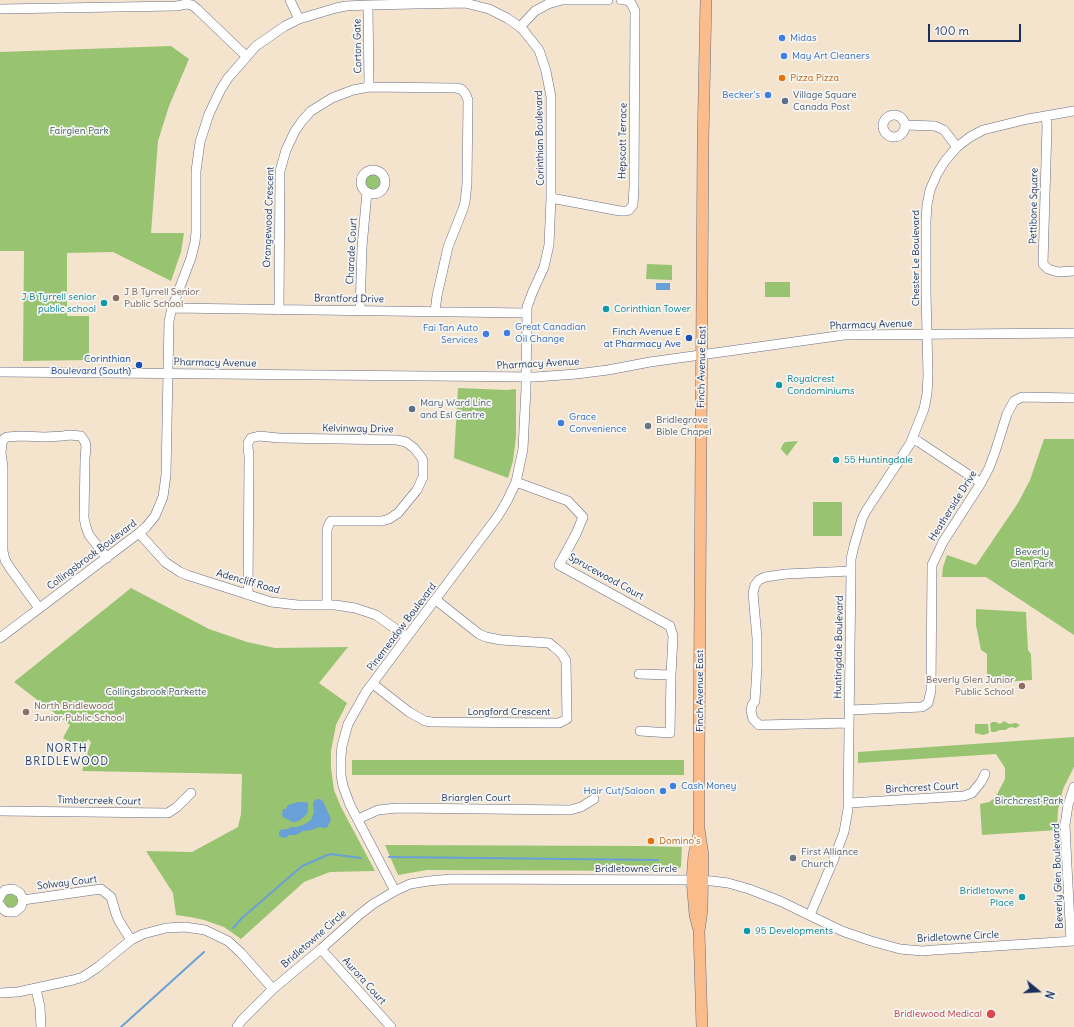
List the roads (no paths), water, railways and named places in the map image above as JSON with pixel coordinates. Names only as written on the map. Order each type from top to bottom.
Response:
[{"type":"main road","name":"Finch Avenue East","points":[[702,1027],[699,931],[704,881],[703,855],[699,829],[703,142],[706,0]]},
{"type":"main road","name":"Finch Avenue East","points":[[699,829],[694,855],[692,880],[694,915],[699,931]]},
{"type":"street","points":[[290,0],[299,19]]},
{"type":"street","points":[[520,27],[534,11],[548,4],[562,0],[608,0]]},
{"type":"street","name":"Hepscott Terrace","points":[[551,198],[620,211],[629,210],[633,205],[635,11],[631,3],[626,0],[621,0]]},
{"type":"street","name":"Corinthian Boulevard","points":[[167,373],[168,327],[172,308],[195,242],[196,171],[200,142],[209,114],[228,78],[256,46],[285,26],[299,19],[346,6],[368,4],[465,3],[489,9],[507,18],[520,27],[539,50],[550,85],[551,198],[549,245],[546,260],[533,291],[527,312],[526,377]]},
{"type":"street","name":"Corton Gate","points":[[368,4],[369,87]]},
{"type":"street","points":[[0,9],[192,5],[197,8],[246,56]]},
{"type":"street","name":"Orangewood Crescent","points":[[279,310],[280,171],[286,150],[295,131],[305,117],[317,107],[332,98],[353,90],[369,87],[456,88],[461,89],[465,93],[468,100],[467,184],[465,202],[448,246],[435,311]]},
{"type":"street","name":"Chester Le Boulevard","points":[[928,334],[926,270],[927,205],[930,190],[945,161],[957,147],[970,137],[983,130],[1028,119],[1074,111]]},
{"type":"street","name":"Pettibone Square","points":[[1046,116],[1047,126],[1043,264],[1048,269],[1058,272],[1074,271]]},
{"type":"street","points":[[906,125],[935,126],[944,130],[957,147]]},
{"type":"street","name":"Charade Court","points":[[360,311],[362,246],[367,192]]},
{"type":"street","name":"Brantford Drive","points":[[172,308],[527,312]]},
{"type":"street","name":"Pharmacy Avenue","points":[[0,372],[526,377],[576,374],[608,370],[702,354],[844,335],[1074,333]]},
{"type":"street","name":"Huntingdale Boulevard","points":[[810,915],[834,861],[844,832],[849,804],[851,560],[862,519],[910,444],[924,409],[928,394],[928,334]]},
{"type":"street","name":"Collingsbrook Boulevard","points":[[0,638],[139,533],[155,516],[166,485],[167,373]]},
{"type":"street","name":"Pinemeadow Boulevard","points":[[395,891],[350,805],[343,786],[341,775],[342,746],[348,724],[365,695],[492,524],[507,501],[516,482],[524,449],[526,377]]},
{"type":"street","name":"Heatherside Drive","points":[[850,710],[922,707],[928,703],[931,691],[932,565],[942,542],[981,483],[989,468],[1007,414],[1014,401],[1022,397],[1074,398]]},
{"type":"street","points":[[39,608],[10,568],[5,560],[3,551],[3,467],[1,453],[4,439],[7,437],[21,436],[81,436],[86,446],[84,518],[89,535],[107,558]]},
{"type":"street","name":"Kelvinway Drive","points":[[248,595],[248,443],[251,438],[259,436],[279,438],[397,440],[406,442],[414,448],[421,457],[423,461],[424,477],[417,490],[398,513],[389,519],[382,521],[334,520],[329,524],[327,530],[327,604]]},
{"type":"street","points":[[912,439],[919,442],[981,483]]},
{"type":"street","name":"Sprucewood Court","points":[[516,482],[568,501],[583,517],[560,564],[670,626],[673,636],[670,733],[640,732]]},
{"type":"street","name":"Adencliff Road","points":[[139,533],[165,562],[180,572],[271,602],[298,605],[327,604],[351,607],[376,615],[407,637]]},
{"type":"street","points":[[849,723],[759,724],[753,719],[751,711],[754,701],[757,666],[757,631],[753,593],[755,584],[766,577],[786,574],[851,572]]},
{"type":"street","name":"Longford Crescent","points":[[373,684],[409,712],[425,721],[558,723],[567,719],[566,661],[554,646],[549,643],[501,640],[486,637],[479,634],[436,600]]},
{"type":"street","points":[[639,674],[671,675]]},
{"type":"street","name":"Birchcrest Court","points":[[849,804],[964,796],[972,793],[981,782],[985,774]]},
{"type":"street","name":"Beverly Glen Boulevard","points":[[1073,941],[1065,825],[1068,805],[1074,787]]},
{"type":"street","name":"Timbercreek Court","points":[[0,811],[168,813],[177,807],[191,793]]},
{"type":"street","name":"Briarglen Court","points":[[358,819],[378,810],[397,808],[570,810],[581,807],[594,799]]},
{"type":"street","name":"Bridletowne Circle","points":[[237,1027],[241,1021],[273,989],[359,915],[374,904],[410,884],[451,879],[692,880],[728,883],[780,901],[865,939],[900,948],[915,950],[1073,941]]},
{"type":"street","points":[[0,897],[6,890],[13,889],[20,893],[23,900],[21,908],[15,912],[7,912],[0,905]]},
{"type":"street","name":"Solway Court","points":[[23,900],[102,889],[111,897],[119,921],[131,940]]},
{"type":"street","points":[[0,993],[18,992],[83,977],[98,968],[131,940],[143,934],[166,928],[191,927],[211,932],[237,948],[273,989]]},
{"type":"street","name":"Aurora Court","points":[[321,949],[390,1027]]},
{"type":"street","points":[[36,988],[40,1007],[41,1027]]},
{"type":"water","points":[[656,283],[670,283],[670,290],[656,290]]},
{"type":"water","points":[[318,799],[323,801],[331,819],[326,828],[319,827],[312,830],[303,831],[296,835],[289,835],[286,838],[279,836],[280,830],[297,827],[311,820],[314,812],[313,803]]},
{"type":"water","points":[[298,802],[308,803],[308,812],[306,815],[295,822],[283,817],[283,809],[286,809],[288,805]]},
{"type":"waterway","points":[[233,928],[242,918],[302,866],[330,854],[361,858]]},
{"type":"waterway","points":[[389,857],[658,860]]},
{"type":"waterway","points":[[121,1027],[204,952]]},
{"type":"place","name":"Midas","points":[[782,38]]},
{"type":"place","name":"May Art Cleaners","points":[[784,56]]},
{"type":"place","name":"Pizza Pizza","points":[[782,78]]},
{"type":"place","name":"Becker's","points":[[768,95]]},
{"type":"place","name":"Village Square Canada Post","points":[[785,101]]},
{"type":"place","name":"J B Tyrrell Senior Public School","points":[[116,298]]},
{"type":"place","name":"J B Tyrrell senior public school","points":[[104,303]]},
{"type":"place","name":"Corinthian Tower","points":[[606,309]]},
{"type":"place","name":"Great Canadian Oil Change","points":[[507,333]]},
{"type":"place","name":"Fai Tan Auto Services","points":[[486,334]]},
{"type":"place","name":"Finch Avenue E at Pharmacy Ave","points":[[689,338]]},
{"type":"place","name":"Corinthian Boulevard (South)","points":[[139,365]]},
{"type":"place","name":"Royalcrest Condominiums","points":[[779,385]]},
{"type":"place","name":"Mary Ward Linc and Esl Centre","points":[[412,409]]},
{"type":"place","name":"Grace Convenience","points":[[561,423]]},
{"type":"place","name":"Bridlegrove Bible Chapel","points":[[648,426]]},
{"type":"place","name":"55 Huntingdale","points":[[836,460]]},
{"type":"place","name":"Beverly Glen Junior Public School","points":[[1022,686]]},
{"type":"place","name":"North Bridlewood Junior Public School","points":[[26,712]]},
{"type":"place","name":"Cash Money","points":[[673,786]]},
{"type":"place","name":"Hair Cut/Saloon","points":[[663,791]]},
{"type":"place","name":"Domino's","points":[[651,841]]},
{"type":"place","name":"First Alliance Church","points":[[793,858]]},
{"type":"place","name":"Bridletowne Place","points":[[1022,897]]},
{"type":"place","name":"95 Developments","points":[[747,931]]},
{"type":"place","name":"Bridlewood Medical","points":[[991,1014]]},
{"type":"district","name":"NORTH BRIDLEWOOD","points":[[67,755]]},
{"type":"park label","name":"Fairglen Park","points":[[79,131]]},
{"type":"park label","name":"Beverly Glen Park","points":[[1032,558]]},
{"type":"park label","name":"Collingsbrook Parkette","points":[[156,692]]},
{"type":"park label","name":"Birchcrest Park","points":[[1029,801]]}]
